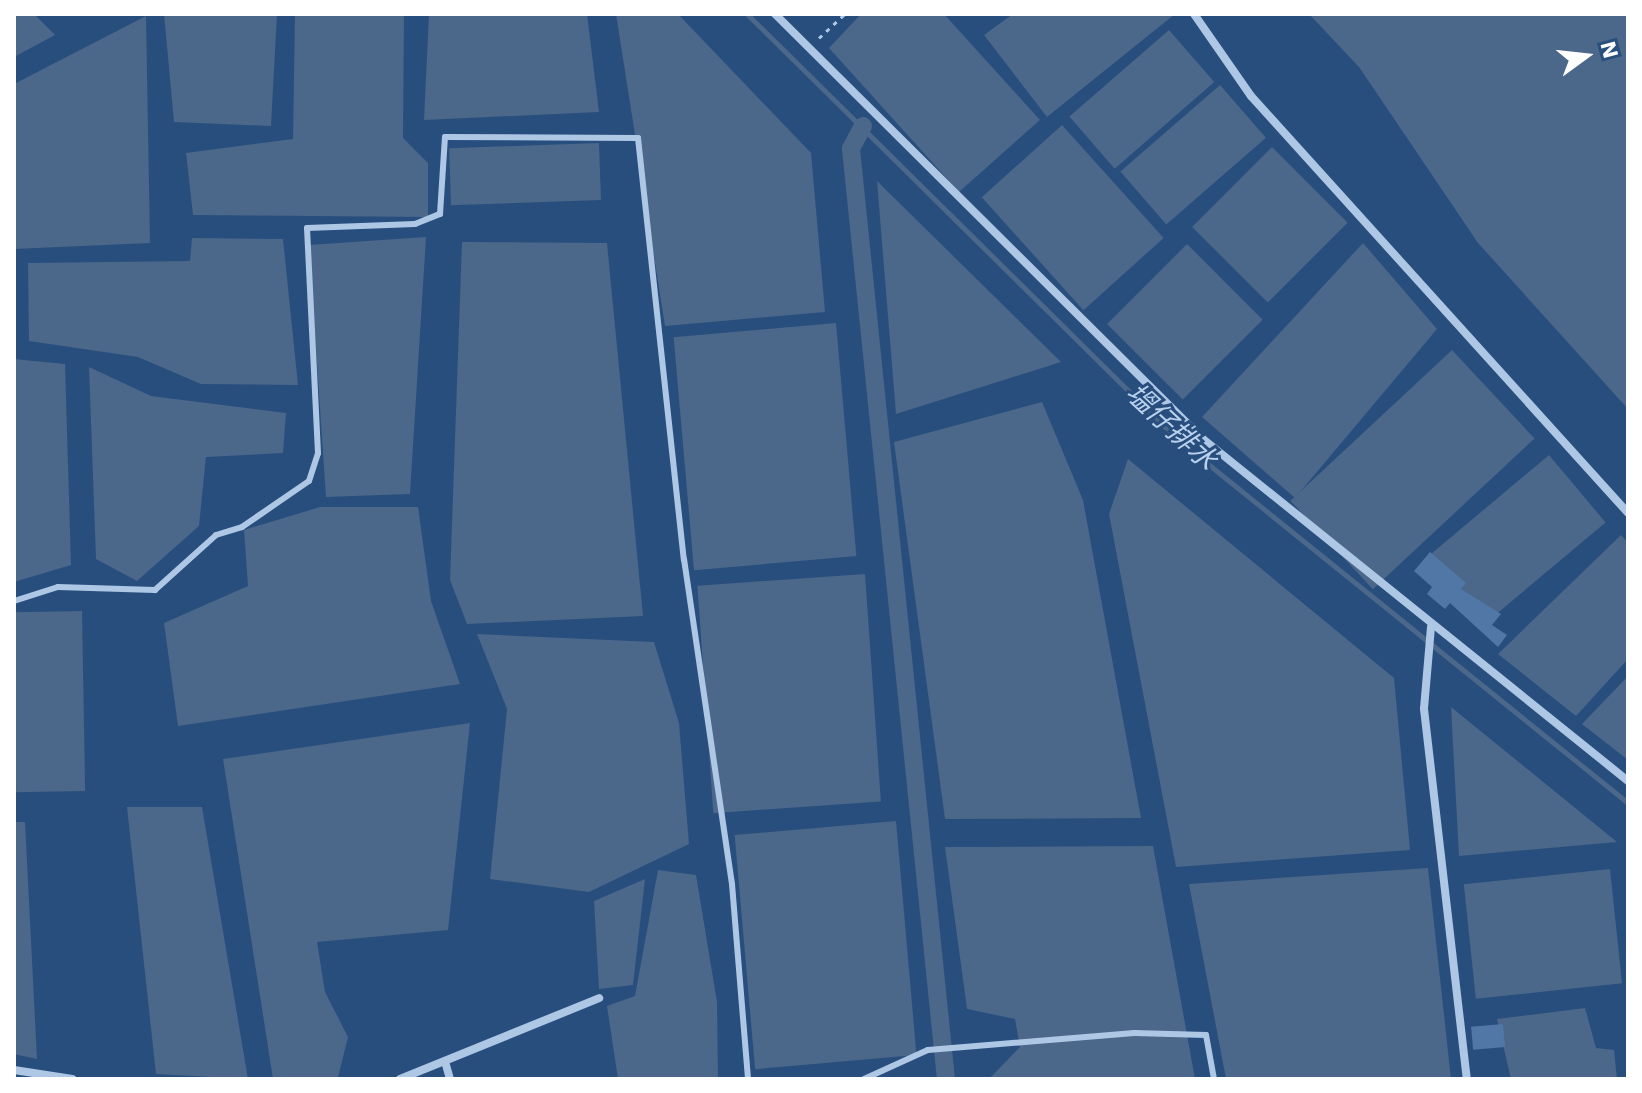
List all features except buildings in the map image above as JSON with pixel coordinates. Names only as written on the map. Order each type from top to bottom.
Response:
[{"type":"street","points":[[775,14],[1168,407],[1431,627],[1628,781]]},
{"type":"street","points":[[1194,14],[1251,96],[1628,513]]},
{"type":"street","points":[[1431,627],[1424,709],[1467,1079]]},
{"type":"street","points":[[400,1079],[446,1065],[477,1044],[599,998]]},
{"type":"street","points":[[446,1065],[450,1079]]},
{"type":"street","points":[[14,1070],[72,1079]]},
{"type":"lane","points":[[14,601],[58,587],[155,590],[216,535],[242,527],[309,481],[318,453],[307,228],[415,224],[440,214],[445,137],[638,138],[684,559],[732,884],[748,1079]]},
{"type":"lane","points":[[864,1079],[928,1050],[955,1046],[1206,1035],[1214,1079]]},
{"type":"path","points":[[808,48],[845,14]]},
{"type":"water","points":[[14,14],[34,14],[55,35],[14,57]]},
{"type":"water","points":[[164,14],[277,14],[271,126],[174,122]]},
{"type":"water","points":[[295,14],[404,14],[403,138],[428,163],[428,217],[193,215],[186,153],[293,139]]},
{"type":"water","points":[[429,14],[587,14],[599,112],[424,120]]},
{"type":"water","points":[[616,14],[678,14],[811,153],[825,312],[665,326]]},
{"type":"water","points":[[861,14],[944,14],[1040,120],[959,192],[829,48]]},
{"type":"water","points":[[1013,14],[1175,14],[1047,117],[984,35]]},
{"type":"water","points":[[1309,14],[1628,14],[1628,409],[1478,243],[1359,67]]},
{"type":"water","points":[[146,16],[150,243],[14,249],[14,84]]},
{"type":"water","points":[[1169,30],[1214,82],[1115,169],[1069,117]]},
{"type":"water","points":[[1220,85],[1266,138],[1166,224],[1120,172]]},
{"type":"water","points":[[1062,125],[1164,238],[1083,310],[982,197]]},
{"type":"water","points":[[599,143],[601,200],[451,205],[449,148]]},
{"type":"water","points":[[1272,147],[1348,223],[1268,303],[1192,227]]},
{"type":"water","points":[[877,181],[1061,362],[896,414]]},
{"type":"water","points":[[426,237],[410,494],[326,497],[309,245]]},
{"type":"water","points":[[192,238],[283,239],[298,385],[201,384],[138,357],[29,341],[28,263],[190,261]]},
{"type":"water","points":[[462,242],[607,243],[643,616],[467,624],[450,580]]},
{"type":"water","points":[[1363,243],[1437,329],[1295,498],[1202,417]]},
{"type":"water","points":[[1187,244],[1263,320],[1183,400],[1107,324]]},
{"type":"water","points":[[836,323],[856,556],[694,570],[674,337]]},
{"type":"water","points":[[1452,350],[1535,438],[1373,589],[1290,501]]},
{"type":"water","points":[[14,359],[65,364],[71,565],[14,582]]},
{"type":"water","points":[[89,367],[151,396],[286,413],[283,453],[206,457],[199,526],[137,581],[96,559]]},
{"type":"water","points":[[1042,402],[1083,500],[1141,818],[945,819],[894,442]]},
{"type":"water","points":[[1549,455],[1606,522],[1483,625],[1426,558]]},
{"type":"water","points":[[1128,459],[1394,678],[1410,850],[1176,867],[1109,514]]},
{"type":"water","points":[[320,507],[418,507],[431,601],[460,684],[178,726],[164,623],[248,586],[244,530]]},
{"type":"water","points":[[1621,535],[1628,543],[1628,659],[1576,716],[1498,654]]},
{"type":"water","points":[[865,574],[881,801],[713,813],[697,586]]},
{"type":"water","points":[[82,611],[85,791],[16,792],[14,612]]},
{"type":"water","points":[[477,634],[654,642],[679,723],[689,844],[589,892],[490,879],[507,709]]},
{"type":"water","points":[[1628,676],[1628,760],[1582,724]]},
{"type":"water","points":[[1451,707],[1617,842],[1459,856]]},
{"type":"water","points":[[470,723],[448,930],[317,942],[325,992],[348,1037],[338,1077],[273,1079],[223,759]]},
{"type":"water","points":[[127,807],[202,807],[248,1079],[156,1074]]},
{"type":"water","points":[[896,821],[916,1055],[755,1069],[735,835]]},
{"type":"water","points":[[14,822],[25,822],[37,1059],[14,1054]]},
{"type":"water","points":[[1153,846],[1195,1079],[989,1079],[1020,1047],[1015,1019],[967,1009],[945,847]]},
{"type":"water","points":[[1428,868],[1451,1079],[1226,1079],[1189,884]]},
{"type":"water","points":[[1610,869],[1622,983],[1476,999],[1464,884]]},
{"type":"water","points":[[658,870],[696,875],[717,1002],[718,1079],[618,1079],[607,1006],[635,996]]},
{"type":"water","points":[[645,879],[633,985],[599,989],[594,901]]},
{"type":"water","points":[[1585,1008],[1596,1048],[1614,1050],[1617,1079],[1511,1079],[1497,1019]]},
{"type":"waterway","name":"塭仔排水","points":[[747,14],[1177,439],[1628,803]]},
{"type":"waterway","points":[[863,126],[851,149],[946,1079]]}]
